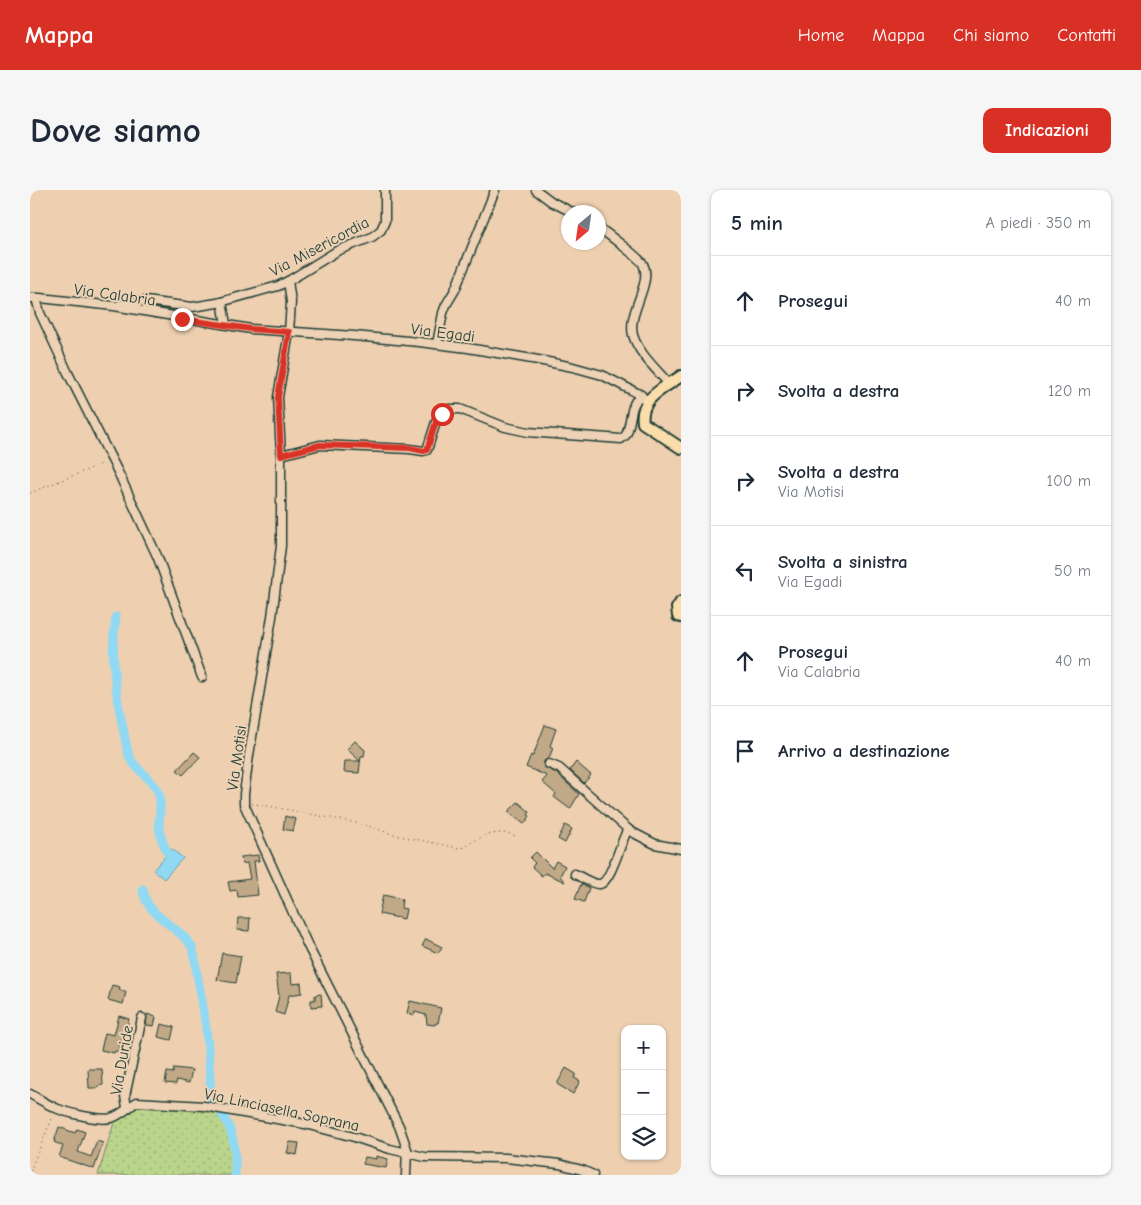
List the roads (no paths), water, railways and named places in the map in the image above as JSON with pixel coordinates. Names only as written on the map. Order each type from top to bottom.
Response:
[{"type":"main road","points":[[681,376],[652,396],[644,399],[642,413],[643,423],[681,448]]},
{"type":"main road","points":[[681,602],[677,608],[678,616],[681,617]]},
{"type":"street","name":"Via Misericordia","points":[[114,306],[146,301],[192,307],[222,302],[278,286],[337,251],[372,237],[381,230],[385,221],[385,190]]},
{"type":"street","points":[[437,344],[446,305],[455,290],[495,190]]},
{"type":"street","points":[[536,190],[561,206]]},
{"type":"street","points":[[606,233],[642,262],[646,273],[632,332],[636,342],[669,384]]},
{"type":"street","name":"Via Motisi","points":[[289,281],[291,302],[289,332],[278,397],[282,516],[278,573],[249,755],[244,804],[308,946],[399,1126],[408,1153]]},
{"type":"street","points":[[33,298],[158,558],[202,677]]},
{"type":"street","name":"Via Calabria","points":[[33,298],[114,306],[182,319],[226,324]]},
{"type":"street","points":[[222,302],[226,324]]},
{"type":"street","name":"Via Egadi","points":[[226,324],[251,329],[437,344],[573,367],[602,375],[644,399]]},
{"type":"street","points":[[281,455],[320,445],[410,448],[424,451],[427,450],[436,422],[449,408],[460,409],[505,427],[528,432],[621,439],[626,436],[629,428],[636,398],[644,399]]},
{"type":"street","points":[[549,764],[559,768],[628,829],[642,838],[655,844],[681,848]]},
{"type":"street","points":[[575,874],[595,883],[600,884],[606,881],[610,876],[618,849],[628,829]]},
{"type":"street","name":"Via Duride","points":[[127,1107],[125,1096],[142,1018]]},
{"type":"street","name":"Via Linciasella Soprana","points":[[30,1094],[56,1108],[95,1118],[109,1119],[119,1115],[127,1107],[137,1102],[164,1102],[204,1106],[305,1124],[425,1157],[506,1158],[559,1164],[593,1175]]},
{"type":"street","points":[[406,1175],[408,1153]]},
{"type":"water","points":[[172,849],[183,858],[164,879],[153,870]]},
{"type":"waterway","points":[[116,617],[113,645],[114,672],[127,747],[133,763],[153,784],[159,794],[160,832],[168,854]]},
{"type":"waterway","points":[[143,889],[150,907],[180,933],[193,950],[209,1053],[211,1101]]},
{"type":"waterway","points":[[222,1115],[230,1128],[232,1136],[235,1152],[235,1175]]}]
